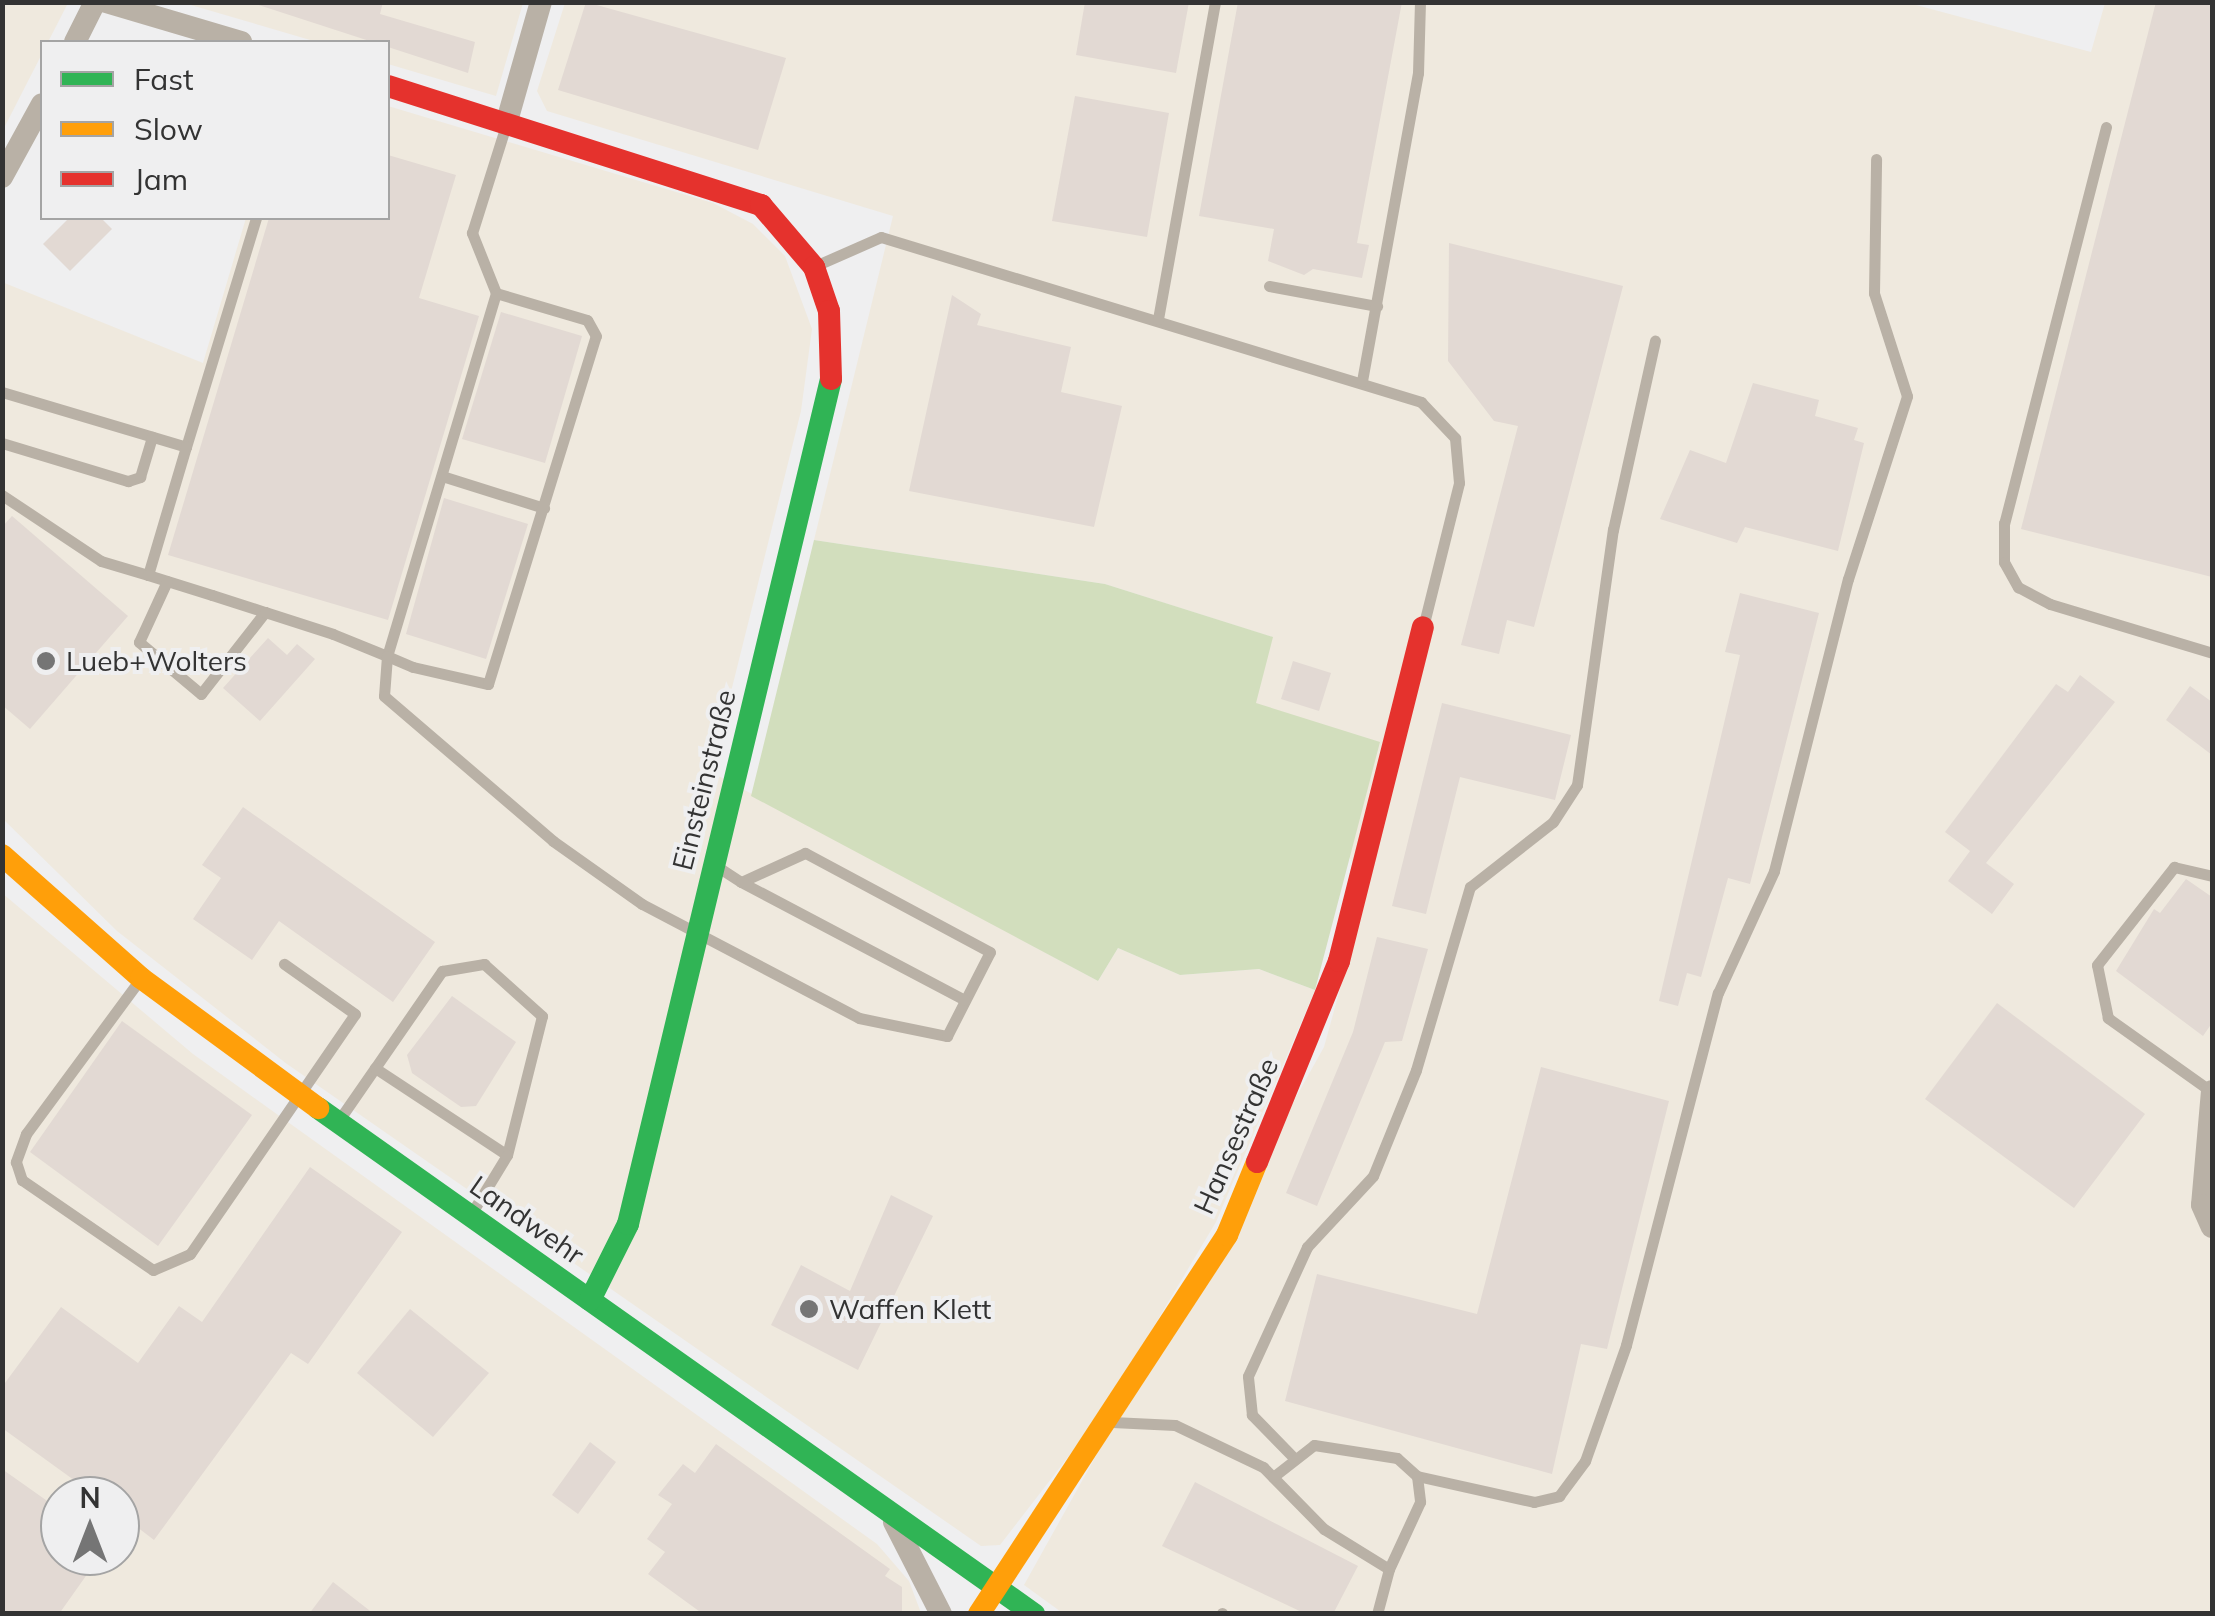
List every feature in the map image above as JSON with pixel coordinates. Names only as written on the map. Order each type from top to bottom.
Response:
[{"type":"street","points":[[77,40],[95,2]]},
{"type":"street","points":[[106,2],[234,40]]},
{"type":"street","points":[[507,121],[541,2]]},
{"type":"street","name":"Einsteinstraße","points":[[390,87],[761,205],[814,267],[834,356],[828,398],[628,1224],[590,1300]]},
{"type":"street","points":[[2,177],[40,108]]},
{"type":"street","name":"Hansestraße","points":[[980,1614],[1227,1234],[1289,1095],[1339,961],[1423,627]]},
{"type":"street","name":"Landwehr","points":[[2,855],[141,978],[336,1124],[1034,1614]]},
{"type":"street","points":[[2212,1092],[2202,1205],[2212,1226]]},
{"type":"street","points":[[887,1510],[941,1614]]},
{"type":"lane","points":[[1158,319],[1215,2]]},
{"type":"lane","points":[[1362,381],[1418,74],[1420,2]]},
{"type":"lane","points":[[507,121],[472,234],[496,293],[387,656],[382,684],[393,708],[553,841],[697,936],[859,1018],[947,1036],[990,952],[805,853],[741,882]]},
{"type":"lane","points":[[2106,127],[2004,523],[2004,562],[2018,587],[2050,604],[2212,652]]},
{"type":"lane","points":[[1273,1476],[1314,1445],[1363,1449],[1397,1458],[1417,1476],[1534,1502],[1559,1496],[1585,1461],[1620,1362],[1718,993],[1774,871],[1827,655],[1907,396],[1874,293],[1876,159]]},
{"type":"lane","points":[[148,575],[255,220]]},
{"type":"lane","points":[[814,267],[880,237],[1421,402],[1455,438],[1460,482],[1423,627]]},
{"type":"lane","points":[[1269,286],[1377,306]]},
{"type":"lane","points":[[2,496],[101,560],[266,612],[387,656],[488,684],[596,328],[496,293]]},
{"type":"lane","points":[[1295,1460],[1252,1415],[1244,1396],[1248,1376],[1307,1247],[1373,1176],[1416,1070],[1470,887],[1552,822],[1578,785],[1613,530],[1655,341]]},
{"type":"lane","points":[[2,392],[186,447]]},
{"type":"lane","points":[[2,443],[128,481],[140,477],[152,437]]},
{"type":"lane","points":[[442,476],[544,508]]},
{"type":"lane","points":[[167,581],[138,642],[193,693],[207,690],[266,612]]},
{"type":"lane","points":[[715,865],[966,1000]]},
{"type":"lane","points":[[2212,876],[2174,867],[2097,965],[2108,1018],[2212,1092]]},
{"type":"lane","points":[[141,978],[20,1145],[22,1180],[153,1270],[177,1266],[302,1098],[355,1014],[284,964]]},
{"type":"lane","points":[[336,1124],[442,971],[484,964],[542,1016],[507,1155],[469,1216]]},
{"type":"lane","points":[[375,1068],[507,1155]]},
{"type":"lane","points":[[1108,1422],[1194,1431],[1273,1476],[1324,1529],[1388,1568]]},
{"type":"lane","points":[[1377,1614],[1388,1568],[1420,1502],[1417,1476]]},
{"type":"shaded area","points":[[1905,2],[2091,52],[2105,3],[2212,3],[2212,1613],[1064,1614],[1024,1585],[1324,1047],[1368,888],[1255,703],[1272,637],[1105,584],[814,540],[893,216],[547,111],[537,91],[565,3]]},
{"type":"shaded area","points":[[2,3],[68,3],[49,40],[40,40],[40,58],[3,130]]},
{"type":"shaded area","points":[[184,3],[523,3],[496,96],[390,65],[390,40],[310,40]]},
{"type":"shaded area","points":[[390,107],[713,203],[753,224],[785,256],[812,329],[801,411],[711,772],[1098,981],[1118,948],[1180,975],[1259,969],[1315,990],[1216,1222],[1102,1413],[1000,1545],[981,1546],[287,1064],[117,931],[3,819],[2,282],[203,363],[245,220],[390,220]]},
{"type":"shaded area","points":[[2,893],[193,1054],[877,1544],[909,1581],[921,1613],[3,1613]]},
{"type":"green space","points":[[814,540],[1105,584],[1273,637],[1256,703],[1380,742],[1315,990],[1259,969],[1180,975],[1118,948],[1098,981],[751,796]]},
{"type":"building","points":[[249,2],[383,2],[380,14],[475,42],[468,73],[390,48],[390,40],[366,40]]},
{"type":"building","points":[[586,2],[786,58],[758,150],[558,90]]},
{"type":"building","points":[[1085,2],[1189,2],[1176,73],[1076,55]]},
{"type":"building","points":[[1238,2],[1402,2],[1357,243],[1369,245],[1362,278],[1313,269],[1304,275],[1268,261],[1274,229],[1199,216]]},
{"type":"building","points":[[2156,2],[2212,2],[2212,577],[2021,529]]},
{"type":"building","points":[[1075,96],[1169,113],[1147,237],[1052,221]]},
{"type":"building","points":[[390,156],[456,175],[419,298],[479,316],[388,620],[168,555],[268,220],[390,220]]},
{"type":"building","points":[[67,220],[103,220],[112,229],[70,271],[43,244]]},
{"type":"building","points":[[1449,243],[1623,286],[1534,627],[1507,620],[1499,654],[1461,645],[1518,426],[1494,421],[1448,361]]},
{"type":"building","points":[[952,295],[981,314],[977,325],[1071,347],[1061,392],[1122,406],[1094,527],[909,491]]},
{"type":"building","points":[[501,312],[582,336],[545,463],[462,439]]},
{"type":"building","points":[[1753,383],[1819,400],[1815,416],[1858,428],[1854,440],[1864,443],[1838,551],[1745,527],[1737,543],[1660,519],[1690,450],[1726,463]]},
{"type":"building","points":[[444,498],[528,524],[486,659],[406,634]]},
{"type":"building","name":"Lueb+Wolters","points":[[12,516],[128,616],[30,729],[2,705],[2,527]]},
{"type":"building","points":[[1740,593],[1819,613],[1750,884],[1728,878],[1701,977],[1687,973],[1678,1006],[1659,1001],[1740,655],[1725,652]]},
{"type":"building","points":[[268,638],[287,655],[297,644],[315,659],[260,721],[223,688]]},
{"type":"building","points":[[1293,661],[1331,673],[1319,711],[1281,699]]},
{"type":"building","points":[[2080,675],[2115,702],[1986,863],[2014,884],[1992,914],[1948,881],[1970,851],[1945,832],[2056,684],[2068,692]]},
{"type":"building","points":[[2190,686],[2212,702],[2212,755],[2166,720]]},
{"type":"building","points":[[1442,703],[1571,735],[1555,800],[1460,777],[1426,914],[1392,906]]},
{"type":"building","points":[[243,807],[435,942],[393,1002],[279,921],[252,960],[193,919],[221,878],[202,865]]},
{"type":"building","points":[[2186,879],[2212,897],[2212,1023],[2203,1036],[2116,971],[2154,909],[2160,913]]},
{"type":"building","points":[[1377,937],[1428,949],[1402,1041],[1385,1042],[1317,1206],[1286,1193],[1353,1032]]},
{"type":"building","points":[[452,996],[516,1042],[476,1106],[461,1107],[412,1073],[407,1055]]},
{"type":"building","points":[[1997,1003],[2145,1114],[2074,1208],[1925,1099]]},
{"type":"building","points":[[122,1021],[252,1115],[158,1246],[30,1152]]},
{"type":"building","points":[[1541,1067],[1669,1101],[1607,1349],[1581,1344],[1552,1474],[1285,1401],[1317,1274],[1477,1314]]},
{"type":"building","points":[[310,1167],[402,1232],[308,1364],[291,1353],[154,1540],[140,1529],[140,1476],[68,1476],[2,1428],[2,1387],[61,1307],[138,1363],[179,1306],[202,1322]]},
{"type":"building","points":[[891,1195],[933,1216],[858,1370],[771,1325],[801,1265],[850,1291]]},
{"type":"building","points":[[410,1309],[489,1373],[433,1437],[357,1373]]},
{"type":"building","points":[[590,1442],[616,1462],[578,1514],[552,1495]]},
{"type":"building","points":[[716,1444],[890,1569],[885,1576],[902,1587],[902,1614],[703,1614],[648,1574],[665,1552],[647,1539],[672,1504],[658,1495],[683,1464],[695,1473]]},
{"type":"building","points":[[2,1469],[40,1496],[40,1576],[86,1576],[59,1614],[2,1614]]},
{"type":"building","points":[[1195,1482],[1358,1566],[1333,1614],[1306,1614],[1162,1546]]},
{"type":"building","points":[[333,1582],[374,1614],[309,1614]]},
{"type":"traffic: fast","points":[[590,1300],[628,1224],[831,379]]},
{"type":"traffic: fast","points":[[318,1108],[1034,1614]]},
{"type":"traffic: slow","points":[[2,855],[141,978],[318,1108]]},
{"type":"traffic: slow","points":[[979,1614],[1227,1235],[1257,1162]]},
{"type":"traffic: jam","points":[[390,87],[761,205],[814,267],[829,311],[831,379]]},
{"type":"traffic: jam","points":[[1257,1162],[1339,961],[1423,627]]},
{"type":"place","name":"Lueb+Wolters","points":[[46,661]]},
{"type":"place","name":"Waffen Klett","points":[[809,1309]]}]
